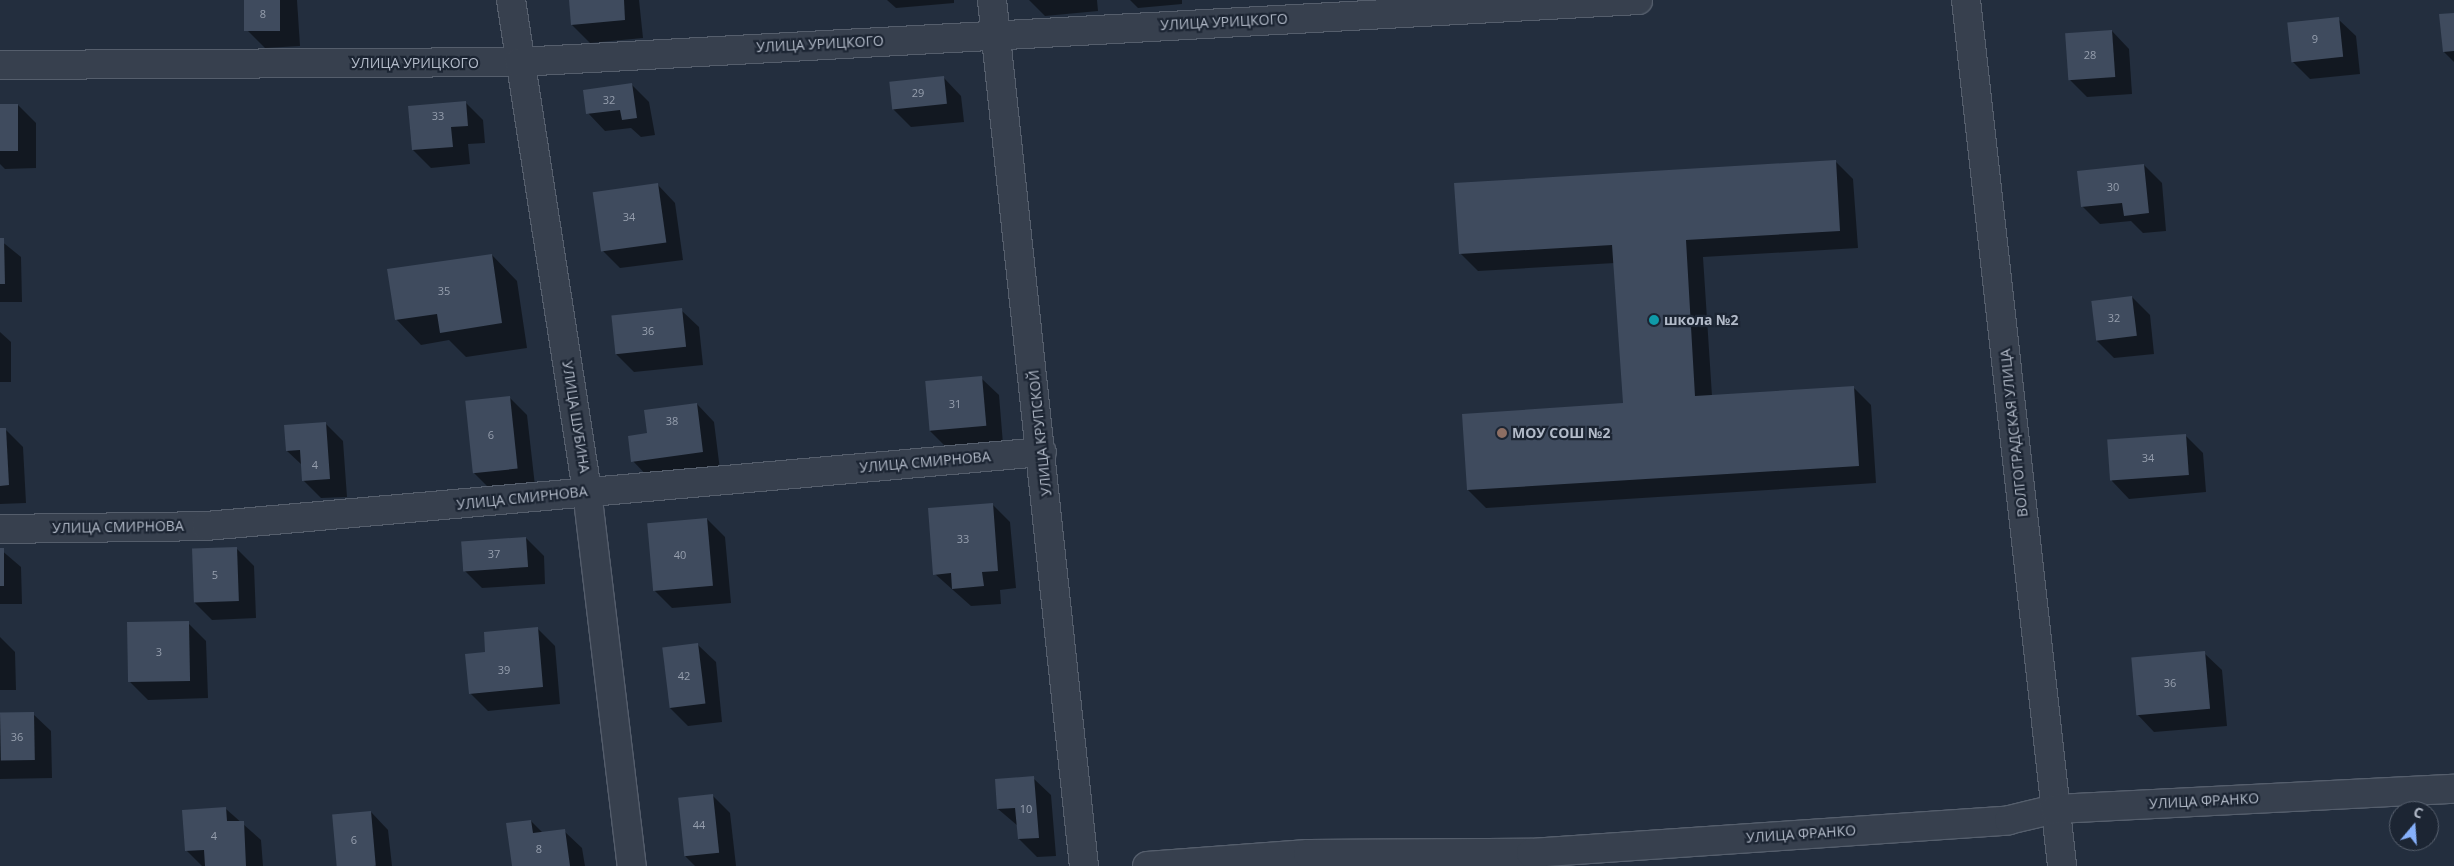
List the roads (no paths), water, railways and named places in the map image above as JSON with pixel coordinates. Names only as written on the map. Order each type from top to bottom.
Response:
[{"type":"street","name":"УЛИЦА ШУБИНА","points":[[511,0],[519,62],[587,491],[632,866]]},
{"type":"street","name":"УЛИЦА КРУПСКОЙ","points":[[992,0],[1042,452],[1084,866]]},
{"type":"street","name":"УЛИЦА УРИЦКОГО","points":[[0,66],[519,62],[997,34],[1438,5],[1638,0]]},
{"type":"street","name":"ВОЛГОГРАДСКАЯ УЛИЦА","points":[[1966,0],[2062,866]]},
{"type":"street","name":"УЛИЦА СМИРНОВА","points":[[0,529],[206,526],[1042,452]]},
{"type":"street","name":"УЛИЦА ФРАНКО","points":[[1147,866],[1308,854],[1531,859],[2009,820],[2055,808],[2454,789]]},
{"type":"place","name":"школа №2","points":[[1654,320]]},
{"type":"place","name":"МОУ СОШ №2","points":[[1502,433]]}]
